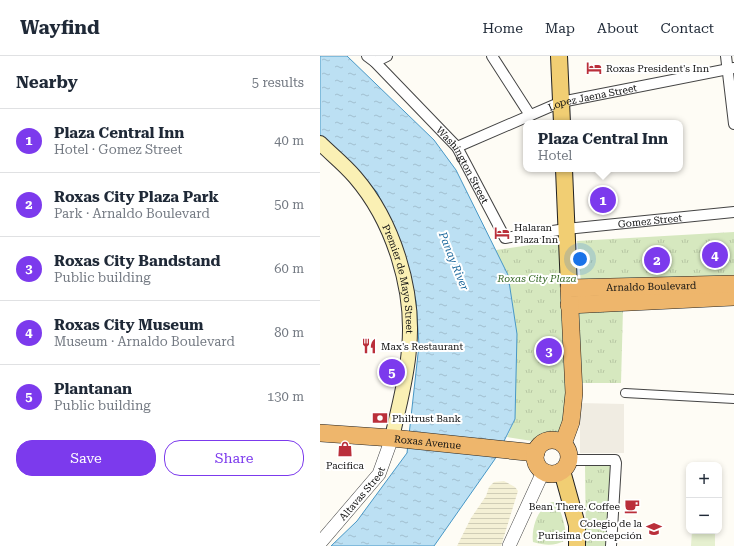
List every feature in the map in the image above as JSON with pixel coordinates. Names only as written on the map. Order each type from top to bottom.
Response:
[{"type":"highway","name":"Arnaldo Boulevard","points":[[569,297],[734,284]]},
{"type":"highway","name":"Arnaldo Boulevard","points":[[569,297],[734,297]]},
{"type":"highway","points":[[563,444],[571,422],[574,393],[569,297]]},
{"type":"highway","name":"Roxas Avenue","points":[[320,433],[400,439],[536,453]]},
{"type":"highway","points":[[547,441],[558,441],[563,444],[568,451],[566,466],[552,474],[543,472],[537,464],[536,453],[538,448],[547,441]]},
{"type":"main road","points":[[559,56],[562,120]]},
{"type":"main road","name":"Premier de Mayo Street","points":[[320,143],[355,177],[379,213],[397,254],[408,301],[409,348],[400,439]]},
{"type":"main road","points":[[564,172],[569,297]]},
{"type":"main road","points":[[566,466],[576,525],[577,546]]},
{"type":"street","name":"Washington Street","points":[[366,56],[375,62],[457,147],[505,238],[566,229]]},
{"type":"street","points":[[375,62],[388,56]]},
{"type":"street","points":[[492,56],[530,115]]},
{"type":"street","points":[[726,56],[731,69],[734,124]]},
{"type":"street","name":"Lopez Jaena Street","points":[[457,147],[561,102],[731,69]]},
{"type":"street","name":"Gomez Street","points":[[566,229],[734,212]]},
{"type":"street","points":[[625,393],[734,399]]},
{"type":"street","name":"Altavas Street","points":[[320,543],[379,474],[400,439]]},
{"type":"street","points":[[566,466],[615,460],[611,546]]},
{"type":"street","points":[[509,546],[543,472]]},
{"type":"shaded area","points":[[580,403],[624,404],[624,453],[580,453]]},
{"type":"shaded area","points":[[504,481],[515,487],[518,491],[501,546],[457,546],[471,518],[486,496],[489,487],[494,482]]},
{"type":"green space","points":[[734,232],[734,279],[581,283],[577,241]]},
{"type":"green space","name":"Roxas City Plaza","points":[[558,241],[564,276],[569,399],[565,423],[558,434],[549,438],[532,441],[507,437],[515,419],[496,250]]},
{"type":"green space","name":"Roxas City Plaza","points":[[623,309],[621,383],[579,383],[579,310]]},
{"type":"green space","points":[[585,465],[612,465],[607,546],[586,546]]},
{"type":"green space","points":[[552,502],[556,502],[562,516],[566,540],[550,545],[533,542],[533,531],[536,519],[543,508]]},
{"type":"green space","points":[[692,534],[715,534],[715,546],[691,546]]},
{"type":"water","name":"Panay River","points":[[320,56],[347,56],[434,140],[456,170],[508,275],[517,334],[515,419],[495,459],[434,546],[331,546],[357,521],[407,453],[419,345],[416,301],[401,246],[377,192],[334,146],[320,135]]},
{"type":"place","name":"Roxas President's Inn","points":[[594,68]]},
{"type":"place","name":"Plaza Central Inn","points":[[603,200]]},
{"type":"place","name":"Halaran Plaza Inn","points":[[502,233]]},
{"type":"place","name":"Roxas City Museum","points":[[715,255]]},
{"type":"place","name":"Roxas City Plaza Park","points":[[657,260]]},
{"type":"place","name":"Max's Restaurant","points":[[369,346]]},
{"type":"place","name":"Roxas City Bandstand","points":[[549,351]]},
{"type":"place","name":"Plantanan","points":[[392,372]]},
{"type":"place","name":"Philtrust Bank","points":[[380,418]]},
{"type":"place","name":"Pacifica","points":[[345,449]]},
{"type":"place","name":"Bean There. Coffee","points":[[632,506]]},
{"type":"place","name":"Colegio de la Purisima Concepción","points":[[654,529]]}]
